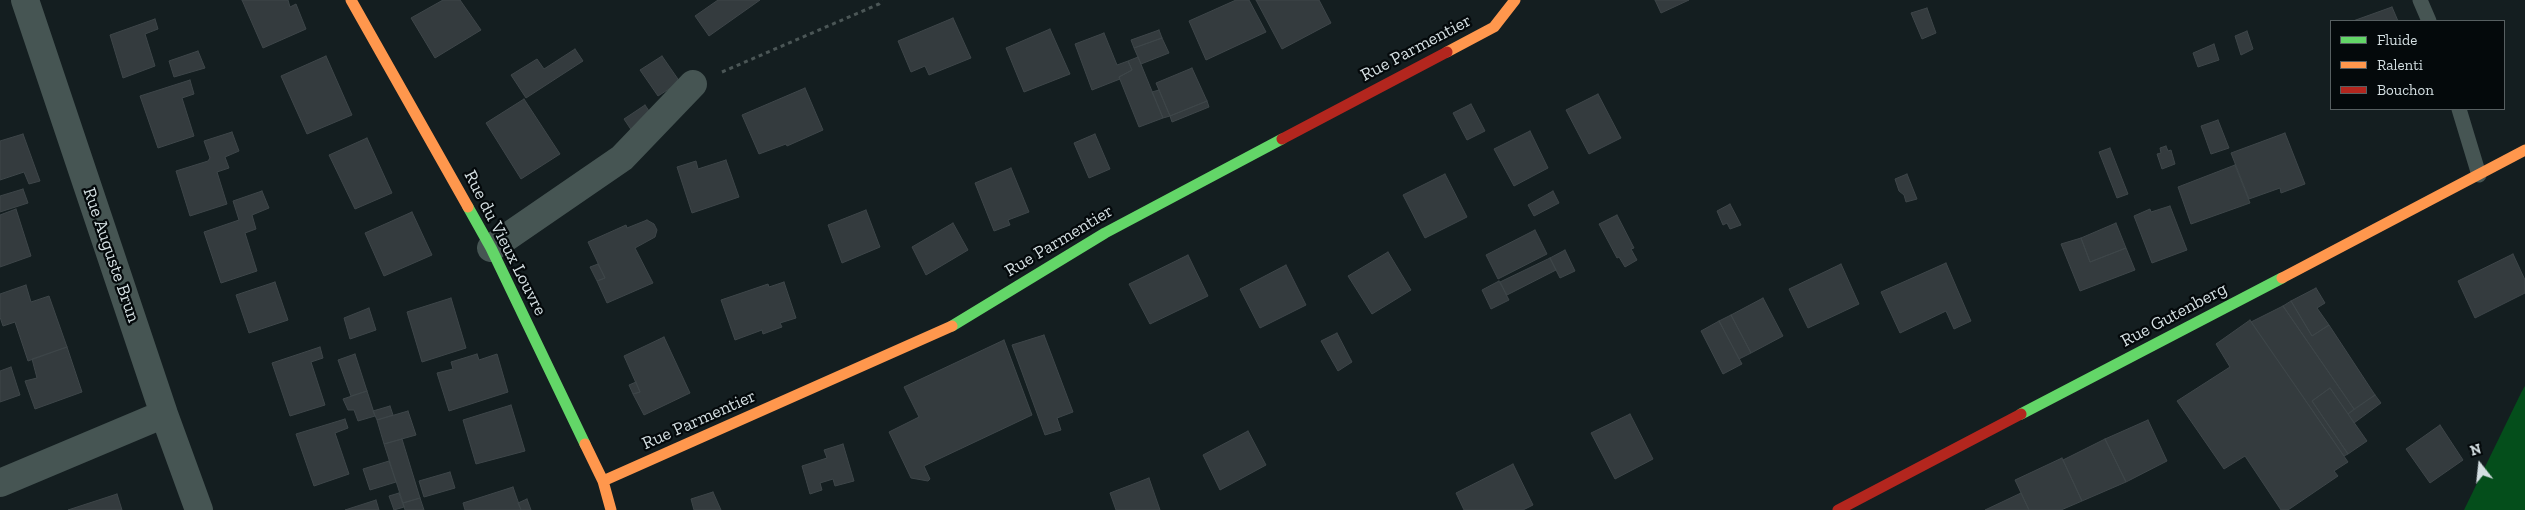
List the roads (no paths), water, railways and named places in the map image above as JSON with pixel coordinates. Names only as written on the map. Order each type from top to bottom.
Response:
[{"type":"street","name":"Rue Auguste Brun","points":[[25,0],[164,414],[199,510]]},
{"type":"street","name":"Rue du Vieux Louvre","points":[[351,0],[491,248],[603,481],[610,510]]},
{"type":"street","name":"Rue Parmentier","points":[[603,481],[949,328],[1105,233],[1494,27],[1515,0]]},
{"type":"street","points":[[491,248],[622,158],[693,84]]},
{"type":"street","name":"Rue Gutenberg","points":[[1838,510],[2525,150]]},
{"type":"street","points":[[0,483],[164,414]]},
{"type":"lane","points":[[2420,0],[2428,20]]},
{"type":"lane","points":[[2459,110],[2479,175]]}]
